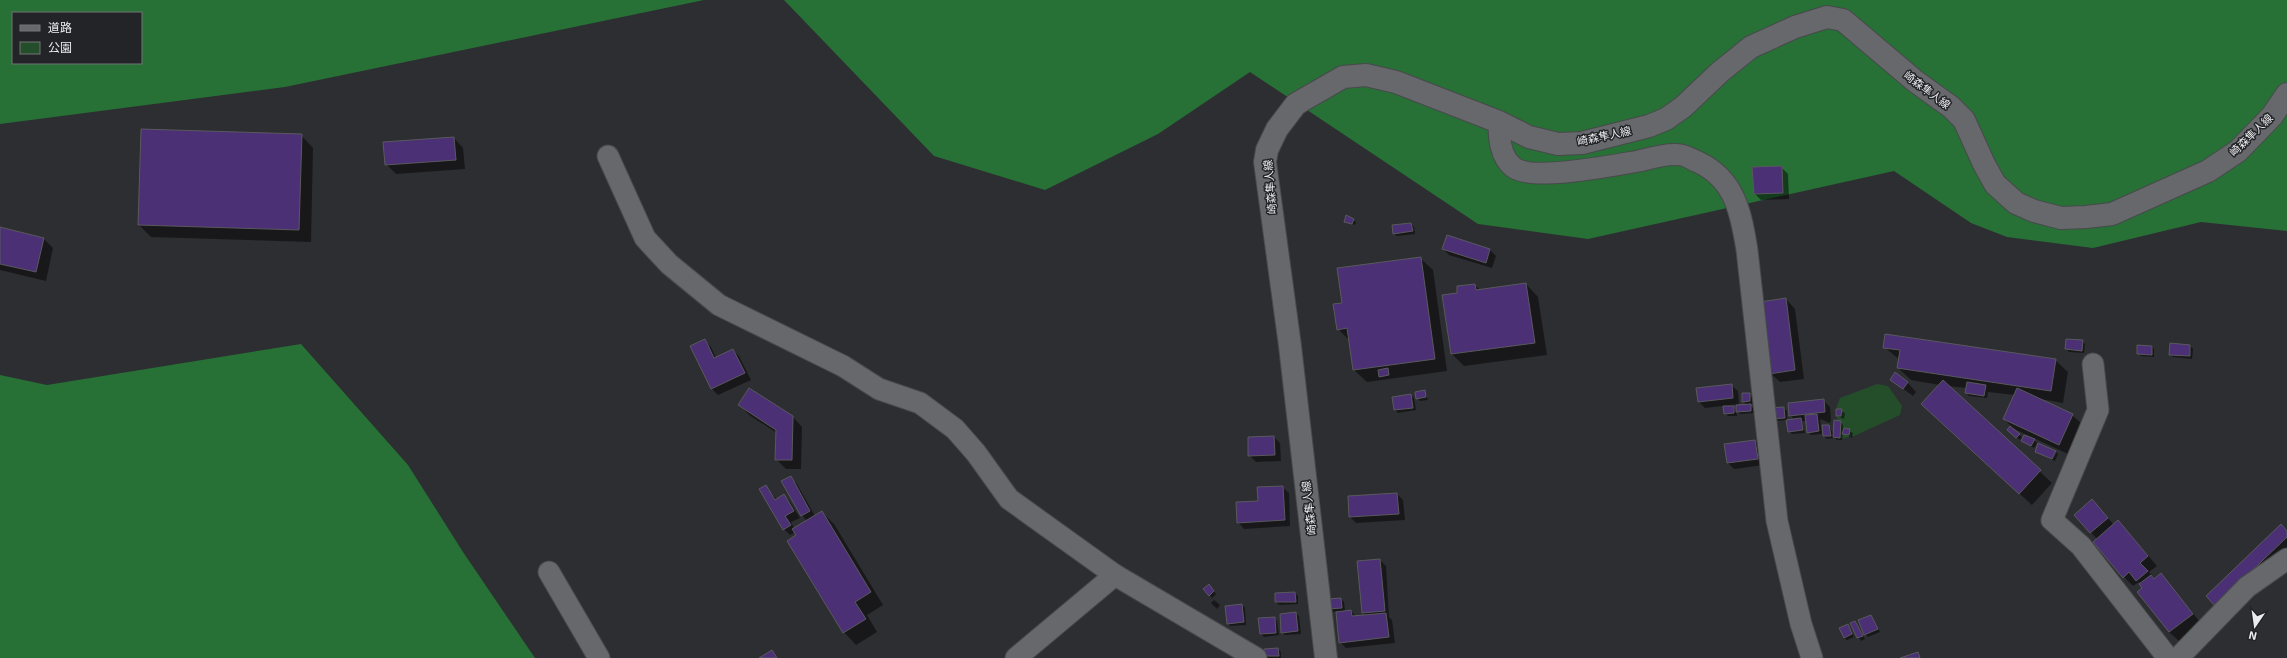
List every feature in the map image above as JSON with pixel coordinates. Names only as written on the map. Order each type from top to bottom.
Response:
[{"type":"main road","name":"崎森隼人線","points":[[1326,658],[1290,346],[1265,162],[1267,150],[1277,129],[1296,104],[1343,77],[1366,75],[1396,82],[1499,122],[1529,137],[1558,144],[1582,143],[1649,126],[1666,118],[1683,107],[1720,72],[1751,47],[1795,26],[1826,17],[1843,20],[1915,81],[1952,107],[1964,120],[1995,184],[2016,204],[2034,211],[2061,218],[2112,214],[2208,171],[2238,151],[2272,116],[2287,94]]},
{"type":"street","points":[[1499,122],[1500,143],[1506,158],[1514,168],[1536,174],[1607,167],[1681,155],[1712,168],[1726,184],[1736,200],[1743,224],[1747,250],[1777,521],[1801,624],[1812,658]]},
{"type":"street","points":[[608,156],[645,238],[669,264],[719,305],[843,366],[878,389],[920,403],[955,429],[976,453],[1009,499],[1114,575],[1256,658]]},
{"type":"street","points":[[2093,364],[2098,410],[2052,520],[2081,546],[2168,658]]},
{"type":"street","points":[[2178,658],[2247,587],[2287,559]]},
{"type":"street","points":[[549,572],[599,658]]},
{"type":"street","points":[[1016,658],[1114,575]]},
{"type":"green space","points":[[0,0],[704,0],[285,87],[0,124]]},
{"type":"green space","points":[[784,0],[2287,0],[2287,231],[2201,222],[2093,248],[2007,237],[1971,223],[1894,171],[1588,239],[1478,224],[1250,72],[1158,134],[1045,190],[934,156]]},
{"type":"green space","points":[[301,344],[408,465],[463,552],[535,658],[0,658],[0,375],[47,385]]},
{"type":"green space","points":[[1877,384],[1888,386],[1902,406],[1900,415],[1854,436],[1838,439],[1837,406],[1840,398]]},
{"type":"building","points":[[141,129],[302,134],[299,230],[138,225]]},
{"type":"building","points":[[454,137],[456,160],[385,165],[383,142]]},
{"type":"building","points":[[1782,166],[1783,193],[1754,194],[1752,167]]},
{"type":"building","points":[[1346,215],[1354,219],[1352,224],[1344,222]]},
{"type":"building","points":[[1411,223],[1413,231],[1393,234],[1392,225]]},
{"type":"building","points":[[0,227],[44,238],[36,272],[0,264]]},
{"type":"building","points":[[1447,235],[1490,249],[1486,263],[1442,249]]},
{"type":"building","points":[[1421,257],[1435,359],[1353,370],[1347,328],[1337,330],[1333,304],[1342,303],[1337,268]]},
{"type":"building","points":[[1526,283],[1535,343],[1451,354],[1442,295],[1457,293],[1457,286],[1475,284],[1476,290]]},
{"type":"building","points":[[1786,298],[1795,370],[1769,374],[1760,302]]},
{"type":"building","points":[[1885,334],[2056,359],[2051,391],[1897,368],[1900,350],[1883,348]]},
{"type":"building","points":[[705,339],[714,358],[733,349],[745,373],[711,389],[690,346]]},
{"type":"building","points":[[2066,339],[2083,340],[2082,351],[2065,349]]},
{"type":"building","points":[[2170,343],[2190,345],[2190,356],[2169,355]]},
{"type":"building","points":[[2137,345],[2152,346],[2152,355],[2137,354]]},
{"type":"building","points":[[1388,368],[1389,375],[1379,377],[1378,370]]},
{"type":"building","points":[[1895,372],[1908,382],[1903,389],[1890,380]]},
{"type":"building","points":[[1943,380],[2041,470],[2019,494],[1921,404]]},
{"type":"building","points":[[1967,382],[1986,385],[1984,396],[1965,393]]},
{"type":"building","points":[[1732,384],[1733,398],[1698,402],[1696,388]]},
{"type":"building","points":[[749,388],[793,416],[792,460],[775,460],[776,430],[738,405]]},
{"type":"building","points":[[2017,388],[2073,414],[2059,445],[2003,419]]},
{"type":"building","points":[[1425,390],[1426,397],[1416,399],[1415,392]]},
{"type":"building","points":[[1742,393],[1750,393],[1750,401],[1742,402]]},
{"type":"building","points":[[1411,394],[1413,408],[1394,410],[1392,397]]},
{"type":"building","points":[[1824,399],[1825,412],[1789,416],[1788,403]]},
{"type":"building","points":[[1751,404],[1751,411],[1736,412],[1736,405]]},
{"type":"building","points":[[1723,406],[1734,406],[1734,413],[1724,414]]},
{"type":"building","points":[[1784,407],[1785,418],[1769,419],[1768,408]]},
{"type":"building","points":[[1836,409],[1842,409],[1841,416],[1836,416]]},
{"type":"building","points":[[1817,414],[1819,431],[1807,433],[1805,415]]},
{"type":"building","points":[[1801,418],[1803,430],[1788,432],[1786,420]]},
{"type":"building","points":[[1834,420],[1841,421],[1840,438],[1833,437]]},
{"type":"building","points":[[1822,425],[1829,425],[1831,436],[1823,436]]},
{"type":"building","points":[[2010,426],[2020,434],[2016,438],[2007,430]]},
{"type":"building","points":[[1844,428],[1850,429],[1849,435],[1842,434]]},
{"type":"building","points":[[2024,435],[2035,439],[2031,446],[2021,441]]},
{"type":"building","points":[[1274,436],[1275,455],[1248,456],[1248,437]]},
{"type":"building","points":[[1755,440],[1758,459],[1727,463],[1724,444]]},
{"type":"building","points":[[2038,443],[2056,451],[2052,459],[2035,452]]},
{"type":"building","points":[[791,476],[810,511],[801,516],[781,481]]},
{"type":"building","points":[[766,485],[775,500],[784,494],[794,511],[785,516],[791,525],[783,530],[759,489]]},
{"type":"building","points":[[1283,486],[1285,520],[1237,523],[1236,502],[1258,501],[1257,487]]},
{"type":"building","points":[[1397,493],[1399,514],[1349,517],[1348,496]]},
{"type":"building","points":[[2092,499],[2108,518],[2090,533],[2074,515]]},
{"type":"building","points":[[822,511],[871,592],[855,602],[866,619],[843,633],[787,541],[796,535],[792,529]]},
{"type":"building","points":[[2118,520],[2148,556],[2140,563],[2148,571],[2136,581],[2129,572],[2123,578],[2093,542]]},
{"type":"building","points":[[2281,524],[2287,531],[2287,537],[2215,606],[2206,596]]},
{"type":"building","points":[[1380,559],[1385,611],[1362,613],[1357,561]]},
{"type":"building","points":[[2161,573],[2193,614],[2169,632],[2137,592],[2142,588],[2139,584],[2151,575],[2154,579]]},
{"type":"building","points":[[1209,584],[1214,591],[1209,596],[1203,589]]},
{"type":"building","points":[[1295,592],[1296,602],[1275,602],[1275,593]]},
{"type":"building","points":[[1341,598],[1342,608],[1328,609],[1327,599]]},
{"type":"building","points":[[1242,604],[1244,622],[1227,624],[1225,606]]},
{"type":"building","points":[[1351,610],[1352,616],[1386,613],[1389,637],[1339,643],[1336,612]]},
{"type":"building","points":[[1296,612],[1298,631],[1281,633],[1280,614]]},
{"type":"building","points":[[1871,615],[1878,629],[1864,635],[1858,620]]},
{"type":"building","points":[[1275,617],[1276,633],[1260,634],[1258,618]]},
{"type":"building","points":[[1855,621],[1863,636],[1857,638],[1850,623]]},
{"type":"building","points":[[1848,624],[1852,634],[1844,638],[1839,628]]},
{"type":"building","points":[[1278,648],[1279,656],[1264,656],[1264,649]]},
{"type":"building","points":[[772,650],[777,658],[759,658]]},
{"type":"building","points":[[1918,652],[1920,658],[1900,658]]}]
